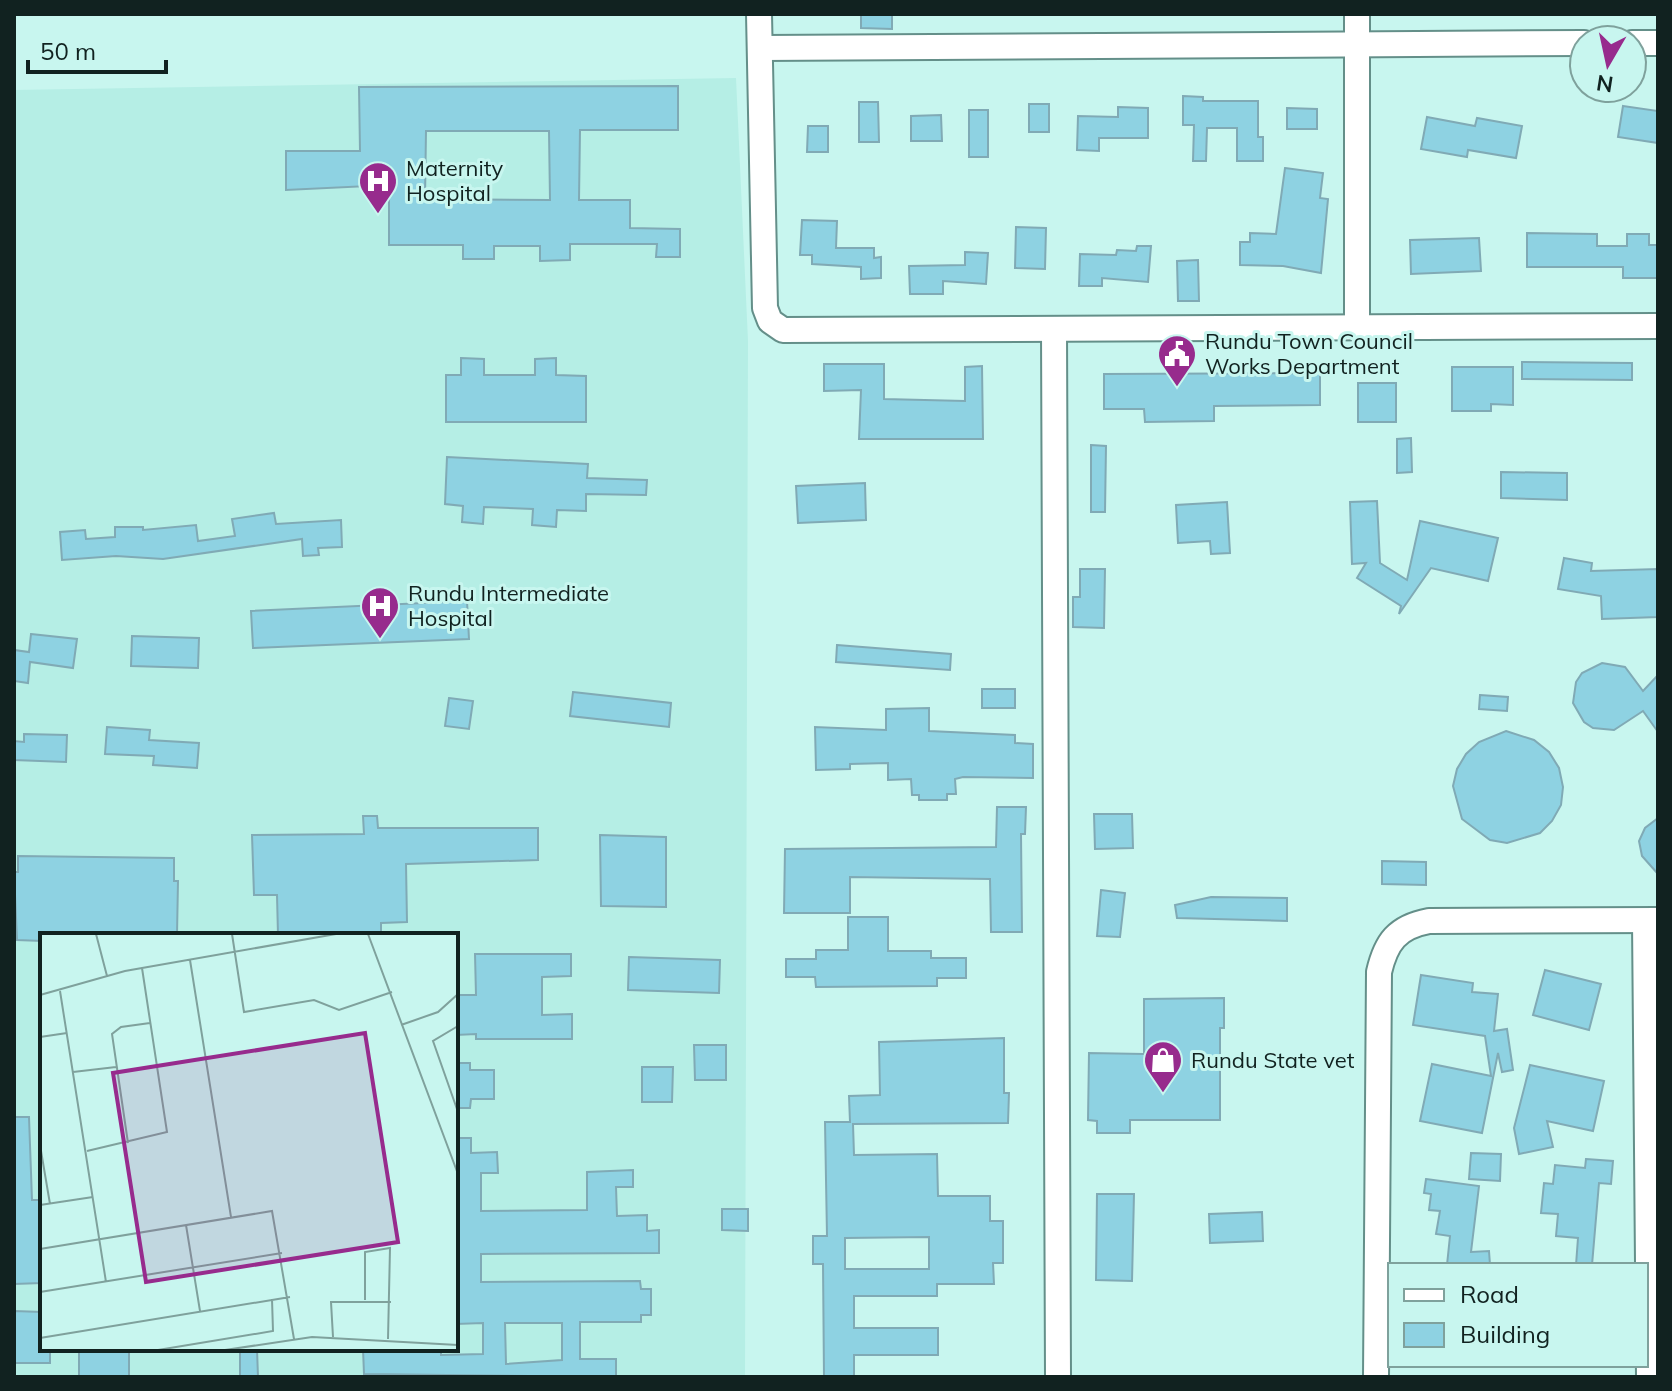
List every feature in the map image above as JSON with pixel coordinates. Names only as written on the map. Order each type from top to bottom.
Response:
[{"type":"street","points":[[759,14],[765,308],[770,321],[783,330],[1658,326]]},
{"type":"street","points":[[1357,14],[1357,328]]},
{"type":"street","points":[[760,48],[1568,43]]},
{"type":"street","points":[[1054,330],[1058,1377]]},
{"type":"street","points":[[1376,1377],[1379,972],[1384,950],[1395,934],[1410,924],[1429,921],[1652,921],[1649,1377]]},
{"type":"shaded area","name":"Rundu Intermediate Hospital","points":[[736,78],[748,341],[745,1377],[14,1377],[14,90]]},
{"type":"building","points":[[861,14],[892,14],[892,29],[861,28]]},
{"type":"building","points":[[678,86],[678,130],[580,130],[579,200],[630,200],[630,228],[680,229],[680,257],[656,257],[657,244],[570,244],[570,260],[540,261],[540,246],[494,246],[494,259],[463,259],[463,245],[389,245],[389,185],[286,190],[286,151],[360,151],[359,87]],"holes":[[[426,131],[549,131],[550,200],[425,199]]]},
{"type":"building","points":[[1183,96],[1203,97],[1203,101],[1258,101],[1258,137],[1263,137],[1263,161],[1237,161],[1237,128],[1207,128],[1206,161],[1193,161],[1194,125],[1183,125]]},
{"type":"building","points":[[859,102],[878,102],[879,142],[859,142]]},
{"type":"building","points":[[1029,104],[1049,104],[1049,132],[1029,132]]},
{"type":"building","points":[[1623,106],[1658,111],[1658,143],[1618,137]]},
{"type":"building","points":[[1118,107],[1148,108],[1148,138],[1099,138],[1099,151],[1077,150],[1078,116],[1118,117]]},
{"type":"building","points":[[1287,108],[1317,109],[1317,129],[1287,129]]},
{"type":"building","points":[[969,110],[988,110],[988,157],[969,157]]},
{"type":"building","points":[[941,115],[942,141],[911,141],[911,116]]},
{"type":"building","points":[[1427,117],[1475,126],[1477,118],[1522,126],[1516,158],[1468,150],[1467,157],[1421,149]]},
{"type":"building","points":[[808,126],[828,126],[828,152],[807,152]]},
{"type":"building","points":[[1285,168],[1323,173],[1320,198],[1328,199],[1321,273],[1283,266],[1240,265],[1240,242],[1250,242],[1250,233],[1276,234]]},
{"type":"building","points":[[802,220],[837,221],[836,248],[874,248],[874,258],[881,257],[881,278],[861,279],[861,267],[812,264],[812,255],[800,255]]},
{"type":"building","points":[[1016,227],[1046,228],[1045,269],[1015,268]]},
{"type":"building","points":[[1527,233],[1597,234],[1597,246],[1627,246],[1627,234],[1649,234],[1649,245],[1658,245],[1658,278],[1623,278],[1623,267],[1527,267]]},
{"type":"building","points":[[1479,238],[1481,271],[1411,274],[1410,240]]},
{"type":"building","points":[[1137,246],[1151,246],[1148,282],[1102,278],[1102,286],[1079,286],[1080,254],[1116,255],[1117,250],[1136,251]]},
{"type":"building","points":[[965,252],[988,253],[986,284],[943,281],[943,294],[910,294],[909,266],[965,265]]},
{"type":"building","points":[[1198,260],[1199,301],[1178,301],[1177,261]]},
{"type":"building","points":[[461,358],[484,359],[484,375],[535,375],[535,359],[556,358],[556,375],[586,376],[586,422],[446,422],[446,375],[461,375]]},
{"type":"building","points":[[1522,362],[1632,363],[1632,380],[1522,379]]},
{"type":"building","points":[[824,364],[884,364],[884,399],[965,401],[965,367],[982,366],[983,439],[859,439],[861,390],[824,391]]},
{"type":"building","points":[[1452,367],[1513,367],[1513,405],[1491,404],[1491,411],[1452,411]]},
{"type":"building","points":[[1320,373],[1320,405],[1214,406],[1214,421],[1145,422],[1144,409],[1104,409],[1104,374]]},
{"type":"building","points":[[1358,383],[1396,383],[1396,422],[1358,422]]},
{"type":"building","points":[[1411,438],[1412,472],[1397,473],[1397,439]]},
{"type":"building","points":[[1091,445],[1106,446],[1105,512],[1091,512]]},
{"type":"building","points":[[447,457],[588,464],[587,478],[647,480],[646,495],[586,494],[586,511],[557,510],[556,527],[532,525],[533,509],[484,507],[483,524],[462,522],[463,506],[445,504]]},
{"type":"building","points":[[1501,472],[1567,473],[1567,500],[1501,498]]},
{"type":"building","points":[[865,483],[866,520],[798,523],[796,486]]},
{"type":"building","points":[[1377,501],[1380,563],[1407,580],[1420,521],[1498,538],[1488,581],[1431,568],[1399,614],[1401,606],[1357,578],[1366,563],[1352,564],[1350,502]]},
{"type":"building","points":[[1227,502],[1230,553],[1211,554],[1210,541],[1178,543],[1176,505]]},
{"type":"building","points":[[274,513],[276,524],[341,520],[342,547],[318,548],[319,555],[303,556],[302,539],[163,559],[116,556],[62,560],[60,532],[85,530],[86,539],[115,537],[115,527],[143,527],[143,530],[196,525],[198,541],[235,536],[232,519]]},
{"type":"building","points":[[1564,558],[1592,563],[1591,571],[1658,569],[1658,617],[1602,619],[1601,596],[1558,589]]},
{"type":"building","points":[[1080,569],[1105,569],[1104,628],[1073,627],[1073,597],[1080,597]]},
{"type":"building","points":[[467,601],[469,639],[253,648],[251,611]]},
{"type":"building","points":[[31,634],[77,639],[73,668],[30,662],[28,683],[14,681],[14,650],[29,652]]},
{"type":"building","points":[[132,636],[199,638],[198,668],[131,666]]},
{"type":"building","points":[[837,645],[951,654],[950,670],[836,662]]},
{"type":"building","points":[[1602,663],[1625,667],[1643,691],[1658,675],[1658,732],[1643,711],[1614,730],[1593,728],[1584,722],[1573,703],[1576,682],[1582,673]]},
{"type":"building","points":[[982,689],[1015,689],[1015,708],[982,708]]},
{"type":"building","points":[[573,692],[671,703],[669,727],[570,716]]},
{"type":"building","points":[[1480,695],[1508,697],[1507,711],[1479,709]]},
{"type":"building","points":[[449,698],[473,701],[469,729],[445,726]]},
{"type":"building","points":[[929,708],[929,731],[1015,735],[1015,743],[1033,744],[1033,778],[963,777],[955,779],[956,794],[947,794],[947,800],[919,800],[919,795],[912,795],[911,779],[888,780],[888,763],[850,764],[850,769],[816,770],[815,727],[886,730],[886,709]]},
{"type":"building","points":[[107,727],[150,730],[149,740],[199,743],[197,768],[153,765],[154,756],[105,754]]},
{"type":"building","points":[[1506,731],[1534,740],[1549,752],[1559,768],[1563,787],[1561,805],[1540,833],[1507,843],[1490,840],[1462,819],[1453,786],[1457,769],[1466,754],[1479,742]]},
{"type":"building","points":[[24,734],[67,735],[66,762],[14,760],[14,741],[24,742]]},
{"type":"building","points":[[997,807],[1026,807],[1025,834],[1021,834],[1022,932],[991,932],[990,879],[850,877],[850,913],[784,913],[785,849],[996,847]]},
{"type":"building","points":[[1094,814],[1132,814],[1133,848],[1095,849]]},
{"type":"building","points":[[363,816],[377,816],[378,828],[538,828],[538,860],[406,864],[407,922],[381,923],[381,933],[278,933],[277,895],[254,895],[252,835],[364,834]]},
{"type":"building","points":[[1658,818],[1658,874],[1642,856],[1639,841],[1645,828]]},
{"type":"building","points":[[600,835],[666,837],[666,907],[601,906]]},
{"type":"building","points":[[18,856],[174,858],[174,881],[178,881],[177,933],[40,933],[40,941],[17,940],[14,872],[18,872]]},
{"type":"building","points":[[1382,861],[1426,862],[1426,885],[1382,884]]},
{"type":"building","points":[[1101,890],[1125,893],[1120,937],[1097,936]]},
{"type":"building","points":[[1211,897],[1287,898],[1287,921],[1177,918],[1175,905]]},
{"type":"building","points":[[848,917],[888,917],[888,951],[931,951],[931,958],[966,958],[966,978],[937,978],[937,986],[816,987],[815,977],[786,977],[786,959],[816,959],[816,950],[848,950]]},
{"type":"building","points":[[475,954],[571,954],[571,976],[542,977],[542,1015],[572,1014],[572,1039],[476,1039],[476,1034],[458,1035],[458,995],[476,995]]},
{"type":"building","points":[[629,957],[720,960],[719,993],[628,990]]},
{"type":"building","points":[[1545,970],[1601,984],[1589,1030],[1533,1015]]},
{"type":"building","points":[[1421,975],[1473,983],[1472,992],[1498,994],[1494,1031],[1507,1029],[1513,1070],[1502,1072],[1498,1053],[1482,1133],[1420,1121],[1432,1064],[1491,1076],[1485,1036],[1413,1025]]},
{"type":"building","points":[[1224,998],[1224,1028],[1220,1028],[1220,1120],[1130,1120],[1130,1133],[1097,1133],[1097,1121],[1088,1120],[1089,1053],[1144,1054],[1144,999]]},
{"type":"building","points":[[1004,1038],[1004,1093],[1009,1093],[1008,1123],[853,1124],[854,1155],[937,1154],[938,1196],[990,1196],[990,1221],[1003,1221],[1003,1263],[993,1263],[994,1284],[937,1284],[937,1296],[854,1296],[854,1328],[938,1328],[938,1355],[854,1355],[854,1377],[824,1377],[823,1264],[813,1264],[813,1236],[827,1236],[825,1122],[850,1122],[849,1096],[880,1095],[879,1042]],"holes":[[[929,1237],[929,1269],[845,1269],[845,1238]]]},
{"type":"building","points":[[694,1045],[726,1045],[726,1080],[695,1080]]},
{"type":"building","points":[[458,1063],[470,1063],[470,1070],[494,1070],[494,1099],[471,1099],[470,1108],[458,1108]]},
{"type":"building","points":[[1530,1065],[1604,1081],[1593,1131],[1547,1121],[1553,1147],[1519,1154],[1514,1128]]},
{"type":"building","points":[[642,1067],[673,1067],[672,1102],[642,1102]]},
{"type":"building","points":[[14,1117],[29,1117],[32,1200],[40,1200],[40,1283],[14,1284]]},
{"type":"building","points":[[458,1138],[471,1138],[471,1153],[497,1152],[498,1173],[481,1173],[481,1211],[587,1210],[587,1172],[633,1170],[633,1187],[616,1187],[617,1216],[647,1215],[647,1231],[659,1230],[659,1253],[481,1254],[481,1282],[640,1281],[641,1289],[651,1289],[651,1315],[641,1315],[641,1322],[580,1322],[580,1359],[616,1359],[616,1377],[364,1374],[363,1351],[483,1354],[483,1323],[458,1324]],"holes":[[[505,1323],[562,1323],[562,1360],[506,1364]]]},
{"type":"building","points":[[1471,1153],[1501,1154],[1500,1181],[1469,1179]]},
{"type":"building","points":[[1586,1159],[1613,1161],[1611,1184],[1599,1183],[1592,1263],[1576,1263],[1578,1238],[1556,1236],[1558,1214],[1541,1213],[1544,1183],[1553,1184],[1555,1165],[1585,1168]]},
{"type":"building","points":[[1426,1179],[1479,1186],[1471,1252],[1489,1251],[1490,1263],[1447,1263],[1450,1236],[1436,1234],[1440,1211],[1429,1210],[1431,1194],[1424,1193]]},
{"type":"building","points":[[1097,1194],[1134,1194],[1132,1281],[1096,1280]]},
{"type":"building","points":[[722,1209],[748,1209],[748,1231],[722,1230]]},
{"type":"building","points":[[1262,1212],[1263,1241],[1210,1243],[1209,1214]]},
{"type":"building","points":[[14,1311],[40,1312],[40,1351],[50,1351],[50,1363],[14,1363]]},
{"type":"building","points":[[79,1351],[129,1351],[129,1377],[79,1377]]},
{"type":"building","points":[[240,1351],[257,1351],[258,1377],[240,1377]]},
{"type":"place","name":"Maternity Hospital","points":[[378,215]]},
{"type":"place","name":"Rundu Town Council Works Department","points":[[1177,388]]},
{"type":"place","name":"Rundu Intermediate Hospital","points":[[380,640]]},
{"type":"place","name":"Rundu State vet","points":[[1163,1094]]}]
